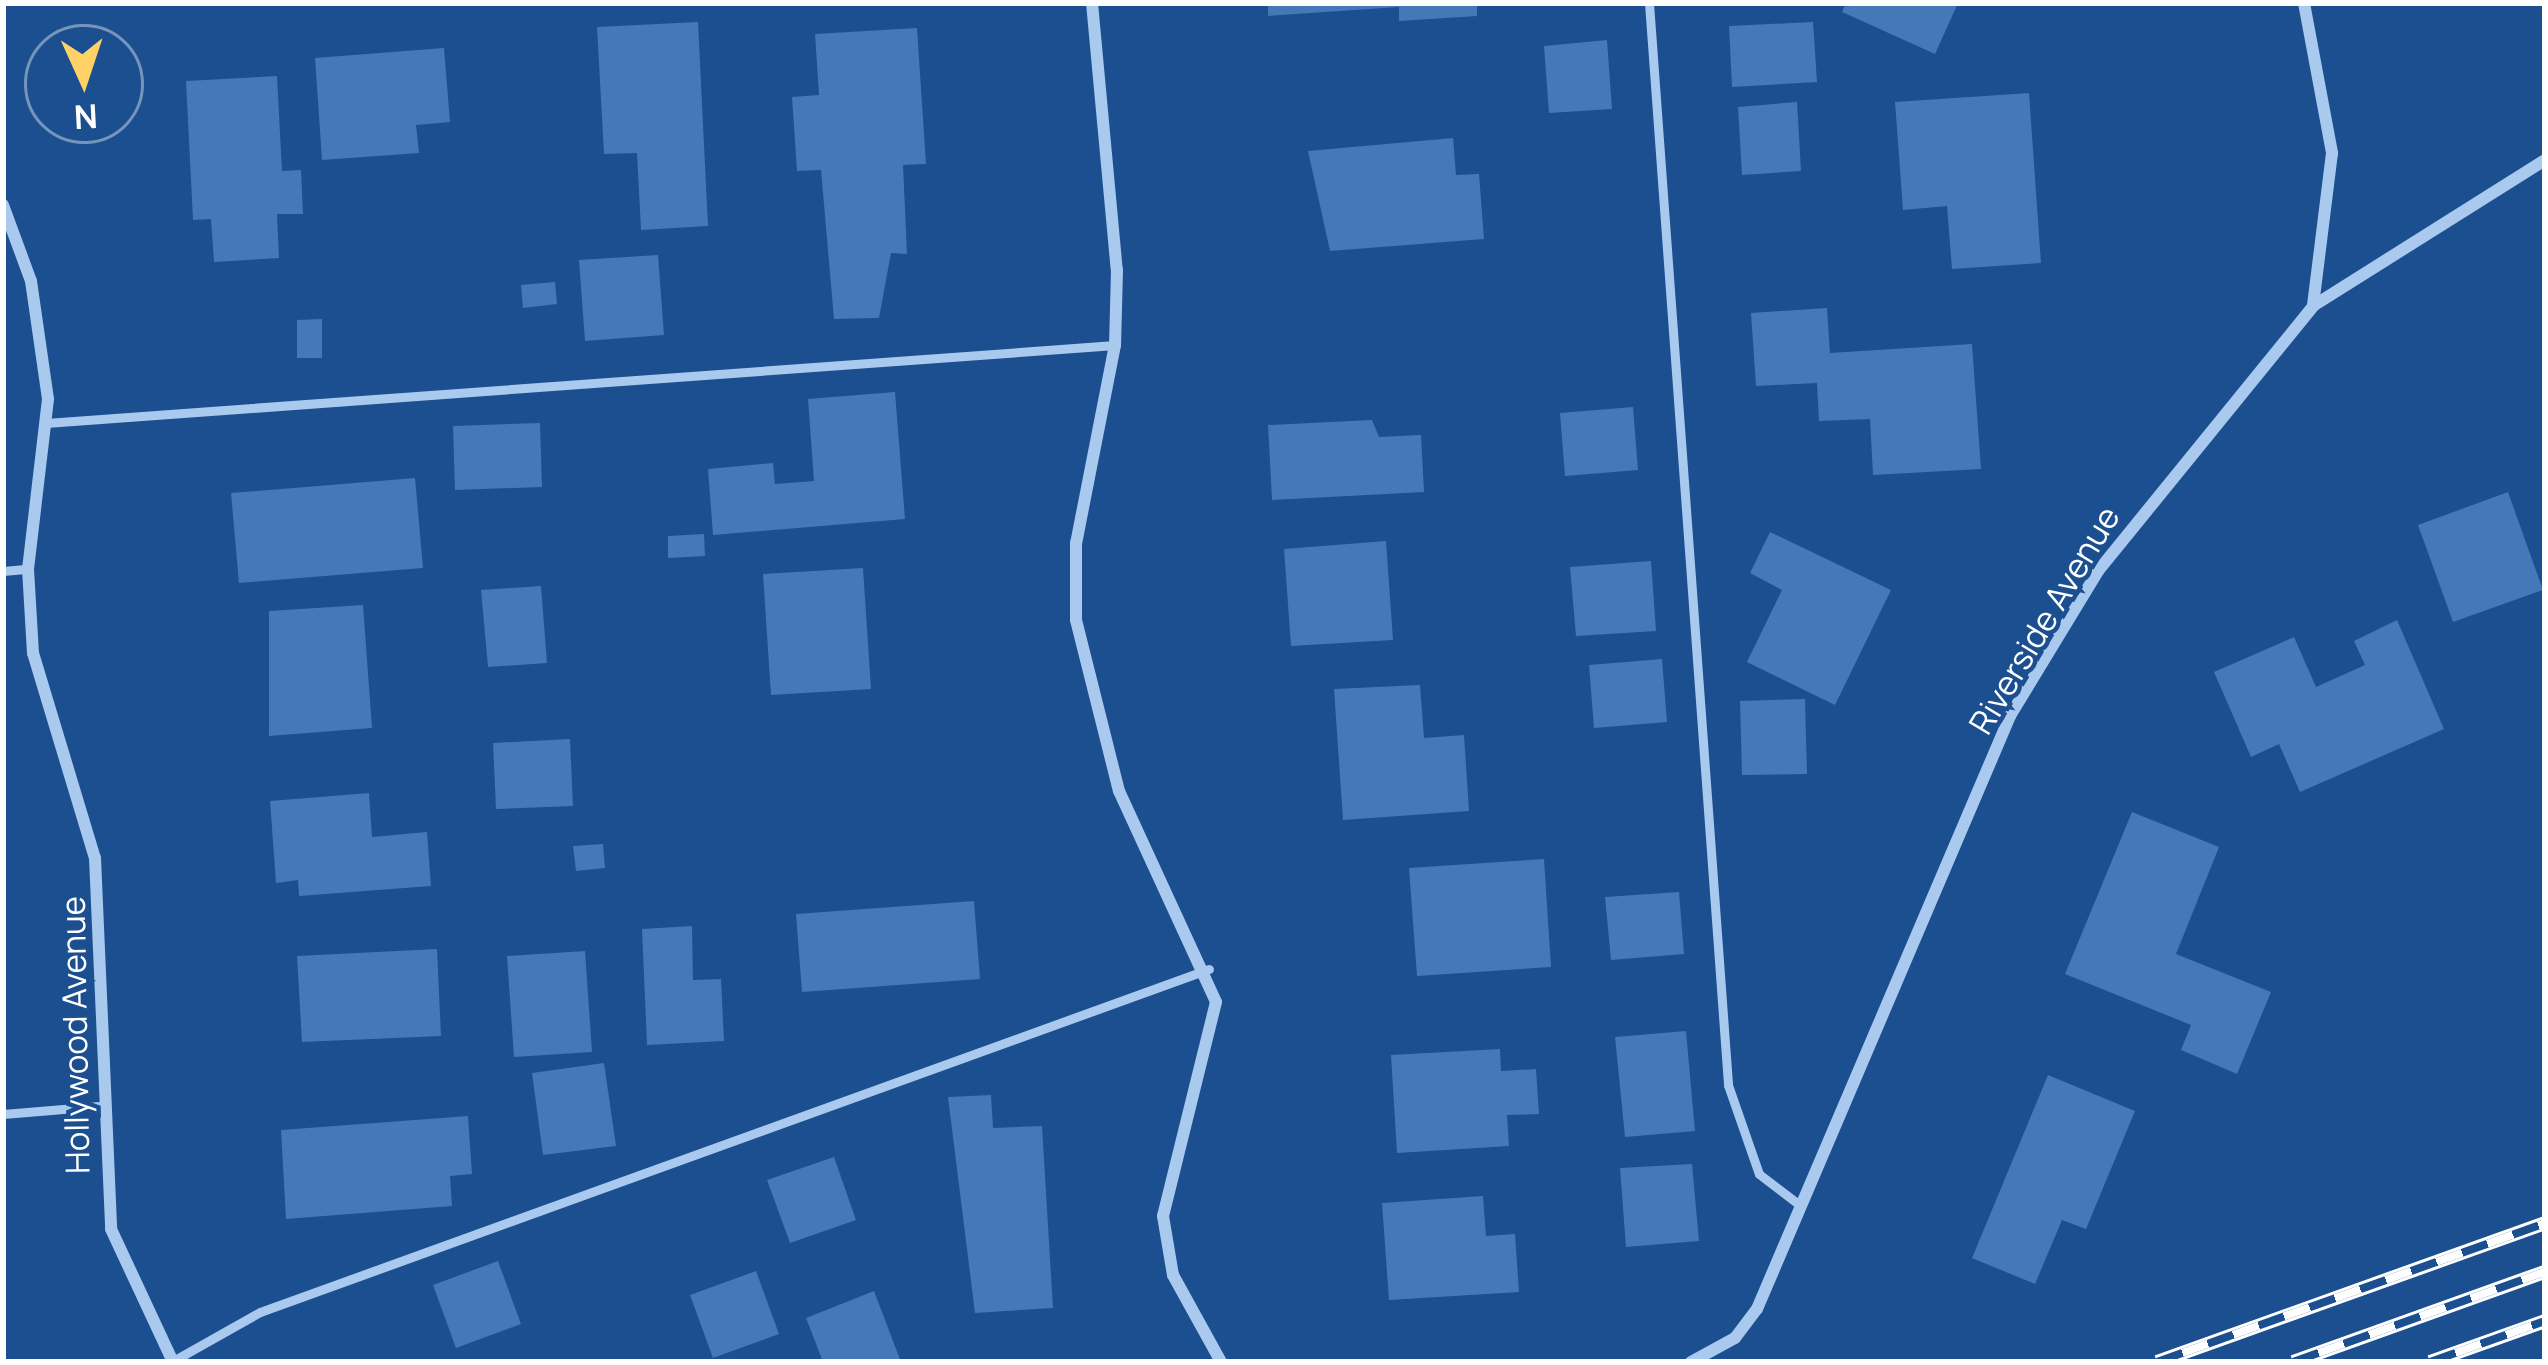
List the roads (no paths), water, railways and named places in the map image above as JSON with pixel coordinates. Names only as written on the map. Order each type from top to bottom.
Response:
[{"type":"street","points":[[1092,3],[1113,153],[1115,345],[1088,460],[1076,620],[1119,791],[1209,969],[1209,1058],[1163,1216],[1173,1274],[1221,1362]]},
{"type":"street","points":[[2304,3],[2332,153],[2313,306]]},
{"type":"street","name":"Riverside Avenue","points":[[1691,1362],[1735,1338],[1757,1309],[2010,716],[2171,471],[2313,306],[2545,160]]},
{"type":"street","name":"Hollywood Avenue","points":[[3,205],[41,332],[46,423],[28,568],[33,653],[95,858],[107,953],[100,1106],[111,1229],[173,1362]]},
{"type":"lane","points":[[1649,3],[1728,1085],[1759,1174],[1801,1206]]},
{"type":"lane","points":[[46,423],[1115,345]]},
{"type":"lane","points":[[3,571],[28,568]]},
{"type":"lane","points":[[173,1362],[260,1312],[1209,969]]},
{"type":"lane","points":[[3,1114],[100,1106]]},
{"type":"railway","points":[[2157,1362],[2545,1223]]},
{"type":"railway","points":[[2293,1362],[2545,1272]]},
{"type":"railway","points":[[2430,1362],[2545,1321]]}]
